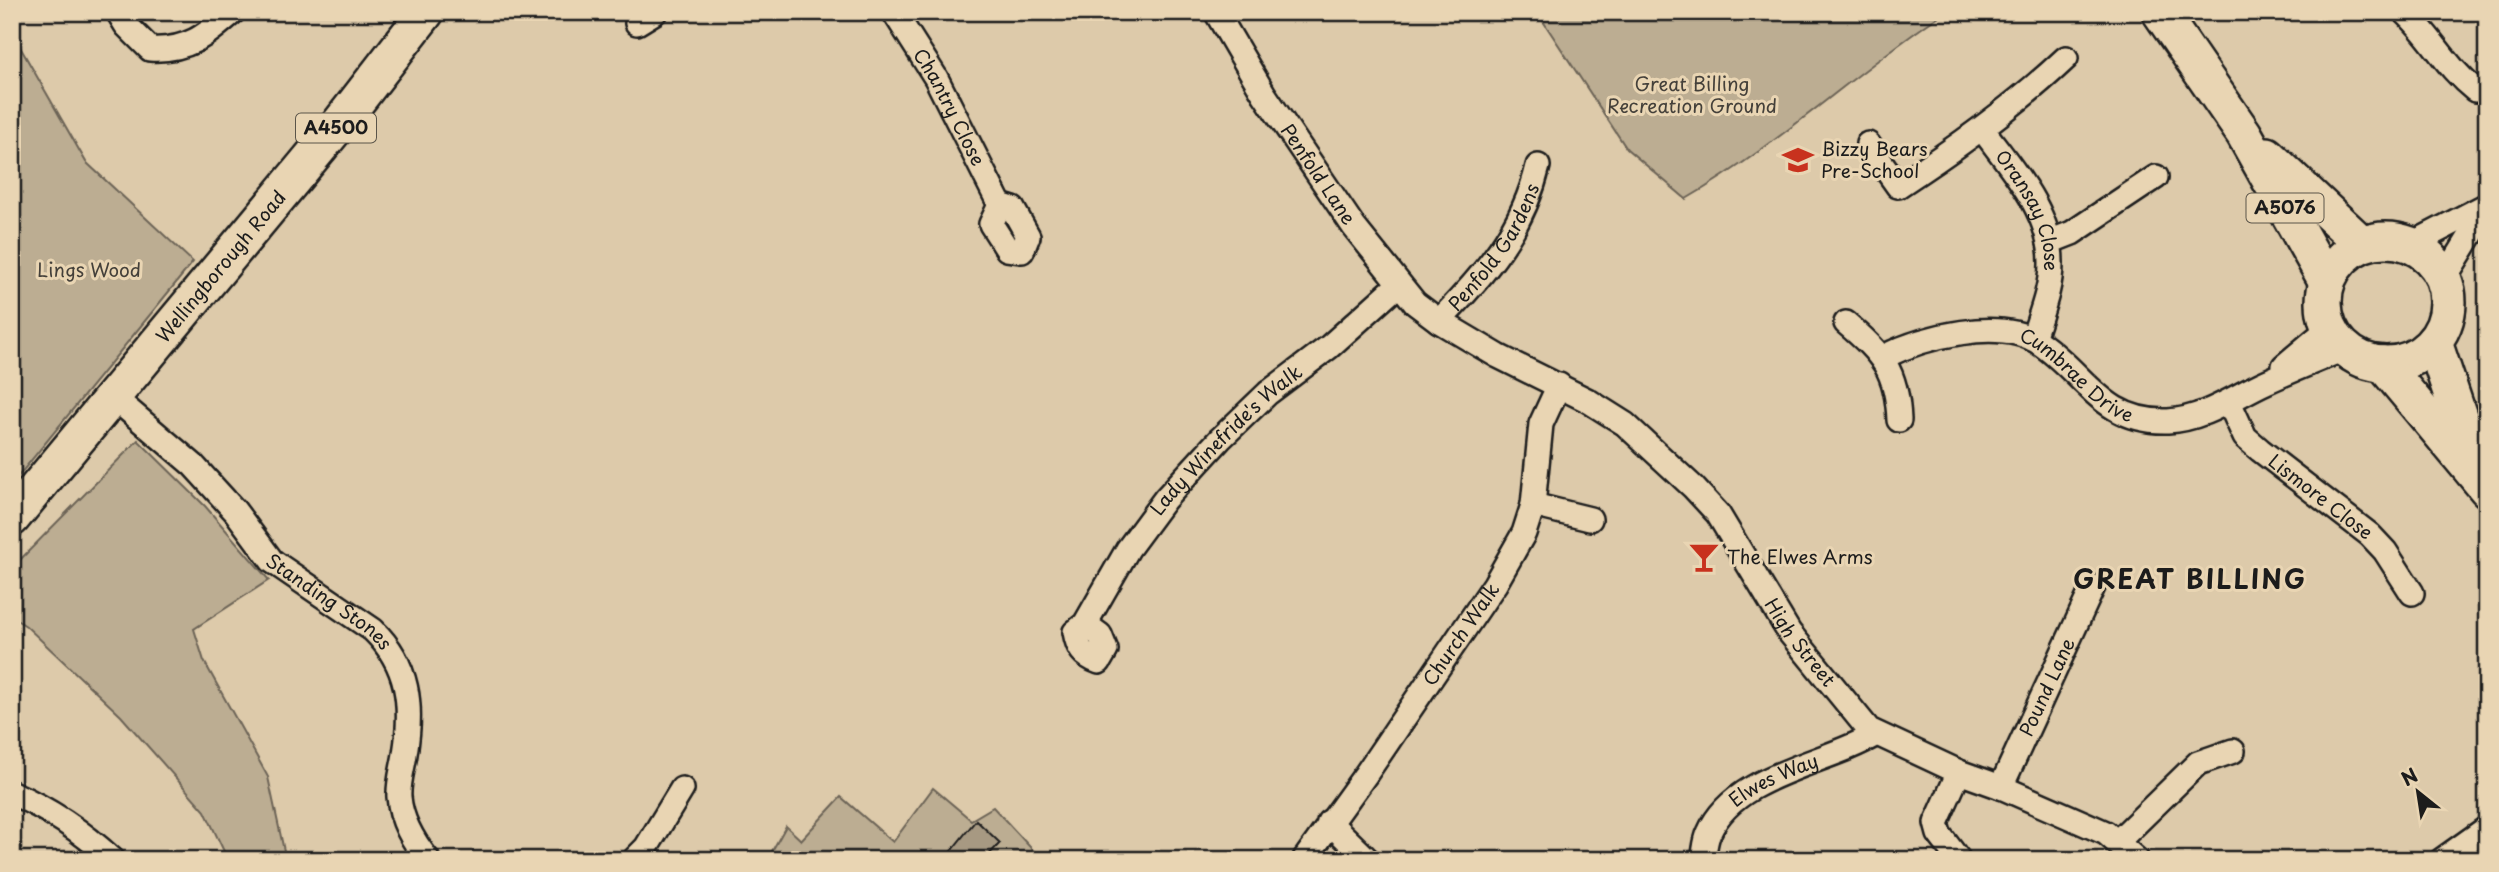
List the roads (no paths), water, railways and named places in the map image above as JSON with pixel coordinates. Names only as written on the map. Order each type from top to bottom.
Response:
[{"type":"main road","name":"Wellingborough Road","points":[[12,518],[340,123],[426,12]]},
{"type":"main road","name":"A5076","points":[[2160,12],[2244,134],[2327,282]]},
{"type":"main road","name":"A5076","points":[[2244,134],[2362,244]]},
{"type":"main road","points":[[2394,240],[2410,245],[2424,253],[2444,279],[2447,312],[2434,342],[2419,354],[2402,362],[2383,364],[2362,360],[2337,338],[2323,297],[2335,266],[2347,253],[2362,244],[2394,240]]},
{"type":"main road","points":[[2434,342],[2483,483]]},
{"type":"main road","points":[[2383,364],[2483,483]]},
{"type":"street","points":[[118,12],[126,25],[150,49],[173,50],[206,35],[233,12]]},
{"type":"street","name":"Chantry Close","points":[[894,12],[936,78],[1000,205]]},
{"type":"street","name":"Penfold Lane","points":[[1216,12],[1311,164],[1398,285],[1415,303],[1439,321]]},
{"type":"street","points":[[2405,12],[2432,41],[2452,72],[2474,90]]},
{"type":"street","name":"Oransay Close","points":[[1868,144],[1898,186],[1983,130],[2030,93],[2066,58]]},
{"type":"street","name":"Oransay Close","points":[[1983,130],[2037,208],[2049,242],[2051,266],[2046,299],[2033,339]]},
{"type":"street","name":"Penfold Gardens","points":[[1439,321],[1472,287],[1525,212],[1538,166]]},
{"type":"street","points":[[2049,242],[2072,233],[2156,177]]},
{"type":"street","points":[[2410,245],[2487,207]]},
{"type":"street","points":[[2444,279],[2487,207]]},
{"type":"street","name":"Lady Winefride's Walk","points":[[1085,624],[1128,549],[1166,499],[1220,439],[1268,393],[1329,347],[1398,285]]},
{"type":"street","name":"High Street","points":[[1439,321],[1625,424],[1693,487],[1725,526],[1789,632],[1846,705],[1876,734],[2106,833],[2137,860]]},
{"type":"street","points":[[1846,323],[1883,357],[1898,402],[1899,420]]},
{"type":"street","name":"Cumbrae Drive","points":[[1883,357],[1922,340],[1964,332],[2007,333],[2033,339],[2054,354],[2098,399],[2137,417],[2183,419],[2229,402],[2337,338]]},
{"type":"street","name":"Church Walk","points":[[1304,860],[1495,584],[1524,533],[1533,505],[1541,424],[1559,386]]},
{"type":"street","name":"Standing Stones","points":[[112,396],[200,472],[235,511],[272,561],[373,630],[391,650],[407,686],[409,699],[410,723],[398,793],[401,812],[417,846],[428,860]]},
{"type":"street","name":"Lismore Close","points":[[2229,402],[2245,437],[2370,535],[2385,551],[2412,593]]},
{"type":"street","points":[[1533,505],[1590,519]]},
{"type":"street","name":"Pound Lane","points":[[2001,787],[2093,587]]},
{"type":"street","name":"Elwes Way","points":[[1703,860],[1709,833],[1724,810],[1759,784],[1789,769],[1854,747],[1876,734]]},
{"type":"street","points":[[2117,842],[2198,763],[2233,751]]},
{"type":"street","points":[[1959,772],[1936,823],[1939,834],[1957,853],[1959,860]]},
{"type":"street","points":[[634,860],[646,848],[682,789]]},
{"type":"street","points":[[12,793],[52,814],[97,845],[113,860]]},
{"type":"street","points":[[1328,822],[1368,860]]},
{"type":"street","points":[[2442,860],[2487,828]]},
{"type":"place","name":"Bizzy Bears Pre-School","points":[[1798,160]]},
{"type":"place","name":"The Elwes Arms","points":[[1704,557]]},
{"type":"district","name":"GREAT BILLING","points":[[2190,580]]},
{"type":"park label","name":"Great Billing Recreation Ground","points":[[1692,95]]},
{"type":"park label","name":"Lings Wood","points":[[89,270]]}]
